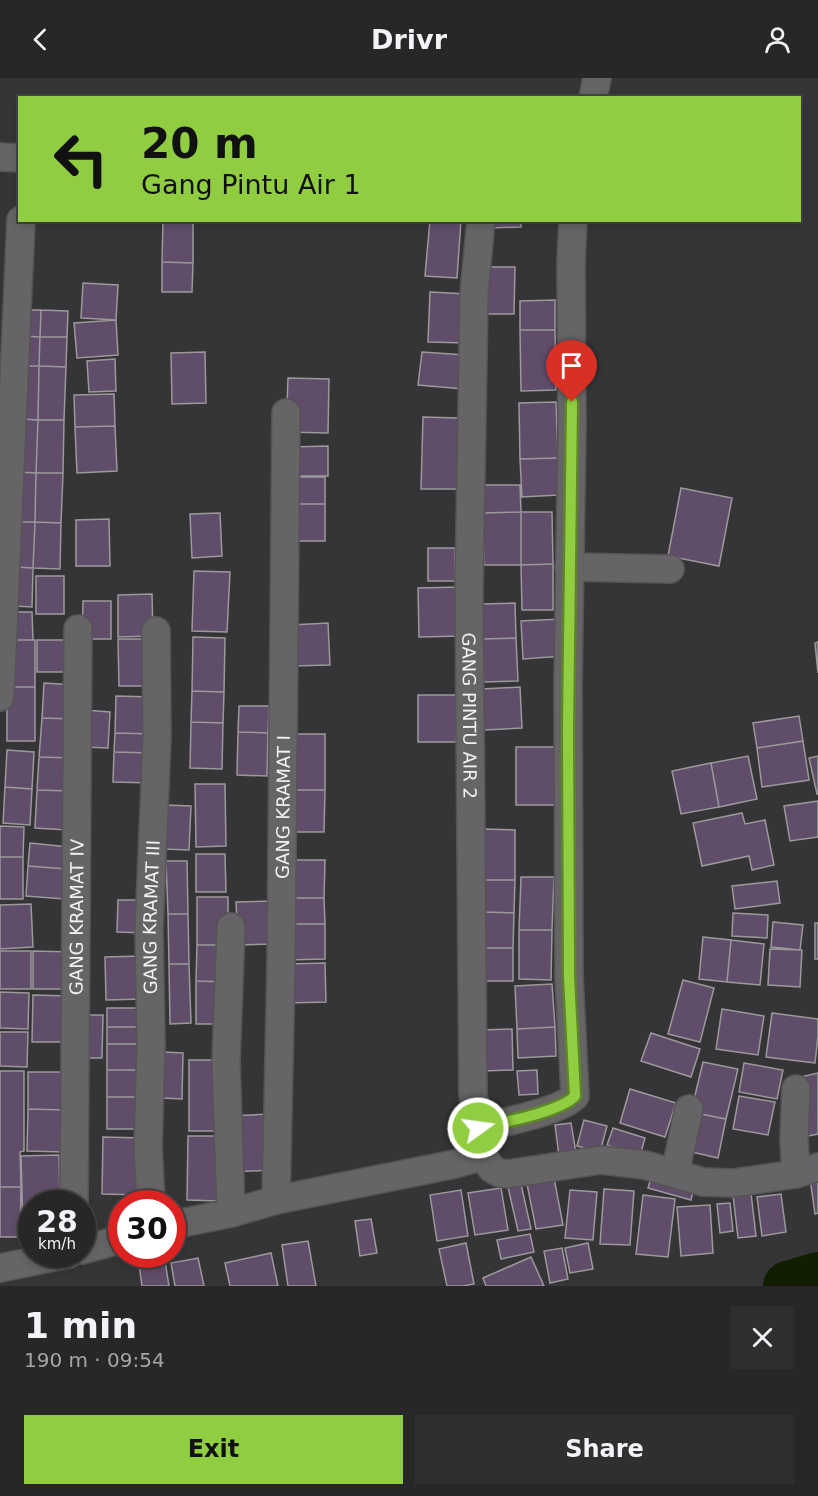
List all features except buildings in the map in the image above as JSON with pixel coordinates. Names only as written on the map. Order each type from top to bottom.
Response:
[{"type":"street","points":[[592,96],[597,78]]},
{"type":"street","points":[[0,157],[18,158]]},
{"type":"street","points":[[0,697],[21,222]]},
{"type":"street","name":"GANG PINTU AIR 2","points":[[481,222],[474,294],[469,589],[473,1094],[483,1150]]},
{"type":"street","points":[[186,1222],[231,1213],[276,1200],[455,1164],[483,1150],[537,1114],[569,1101],[575,1096],[569,965],[568,683],[573,222]]},
{"type":"street","name":"GANG KRAMAT I","points":[[276,1200],[281,968],[286,413]]},
{"type":"street","points":[[569,567],[670,569]]},
{"type":"street","name":"GANG KRAMAT IV","points":[[74,1190],[78,629]]},
{"type":"street","name":"GANG KRAMAT III","points":[[150,1190],[148,1147],[151,1044],[149,930],[157,737],[156,631]]},
{"type":"street","points":[[231,927],[226,1062],[231,1213]]},
{"type":"street","points":[[483,1150],[500,1173],[508,1174],[600,1160],[645,1165],[703,1182],[733,1183],[807,1171],[794,1140],[796,1089]]},
{"type":"street","points":[[675,1173],[689,1109]]},
{"type":"street","points":[[0,1268],[18,1264]]},
{"type":"waterway","points":[[788,1286],[818,1277]]},
{"type":"route","points":[[478,1128],[537,1114],[557,1107],[575,1096],[569,976],[568,683],[572,402]]}]
